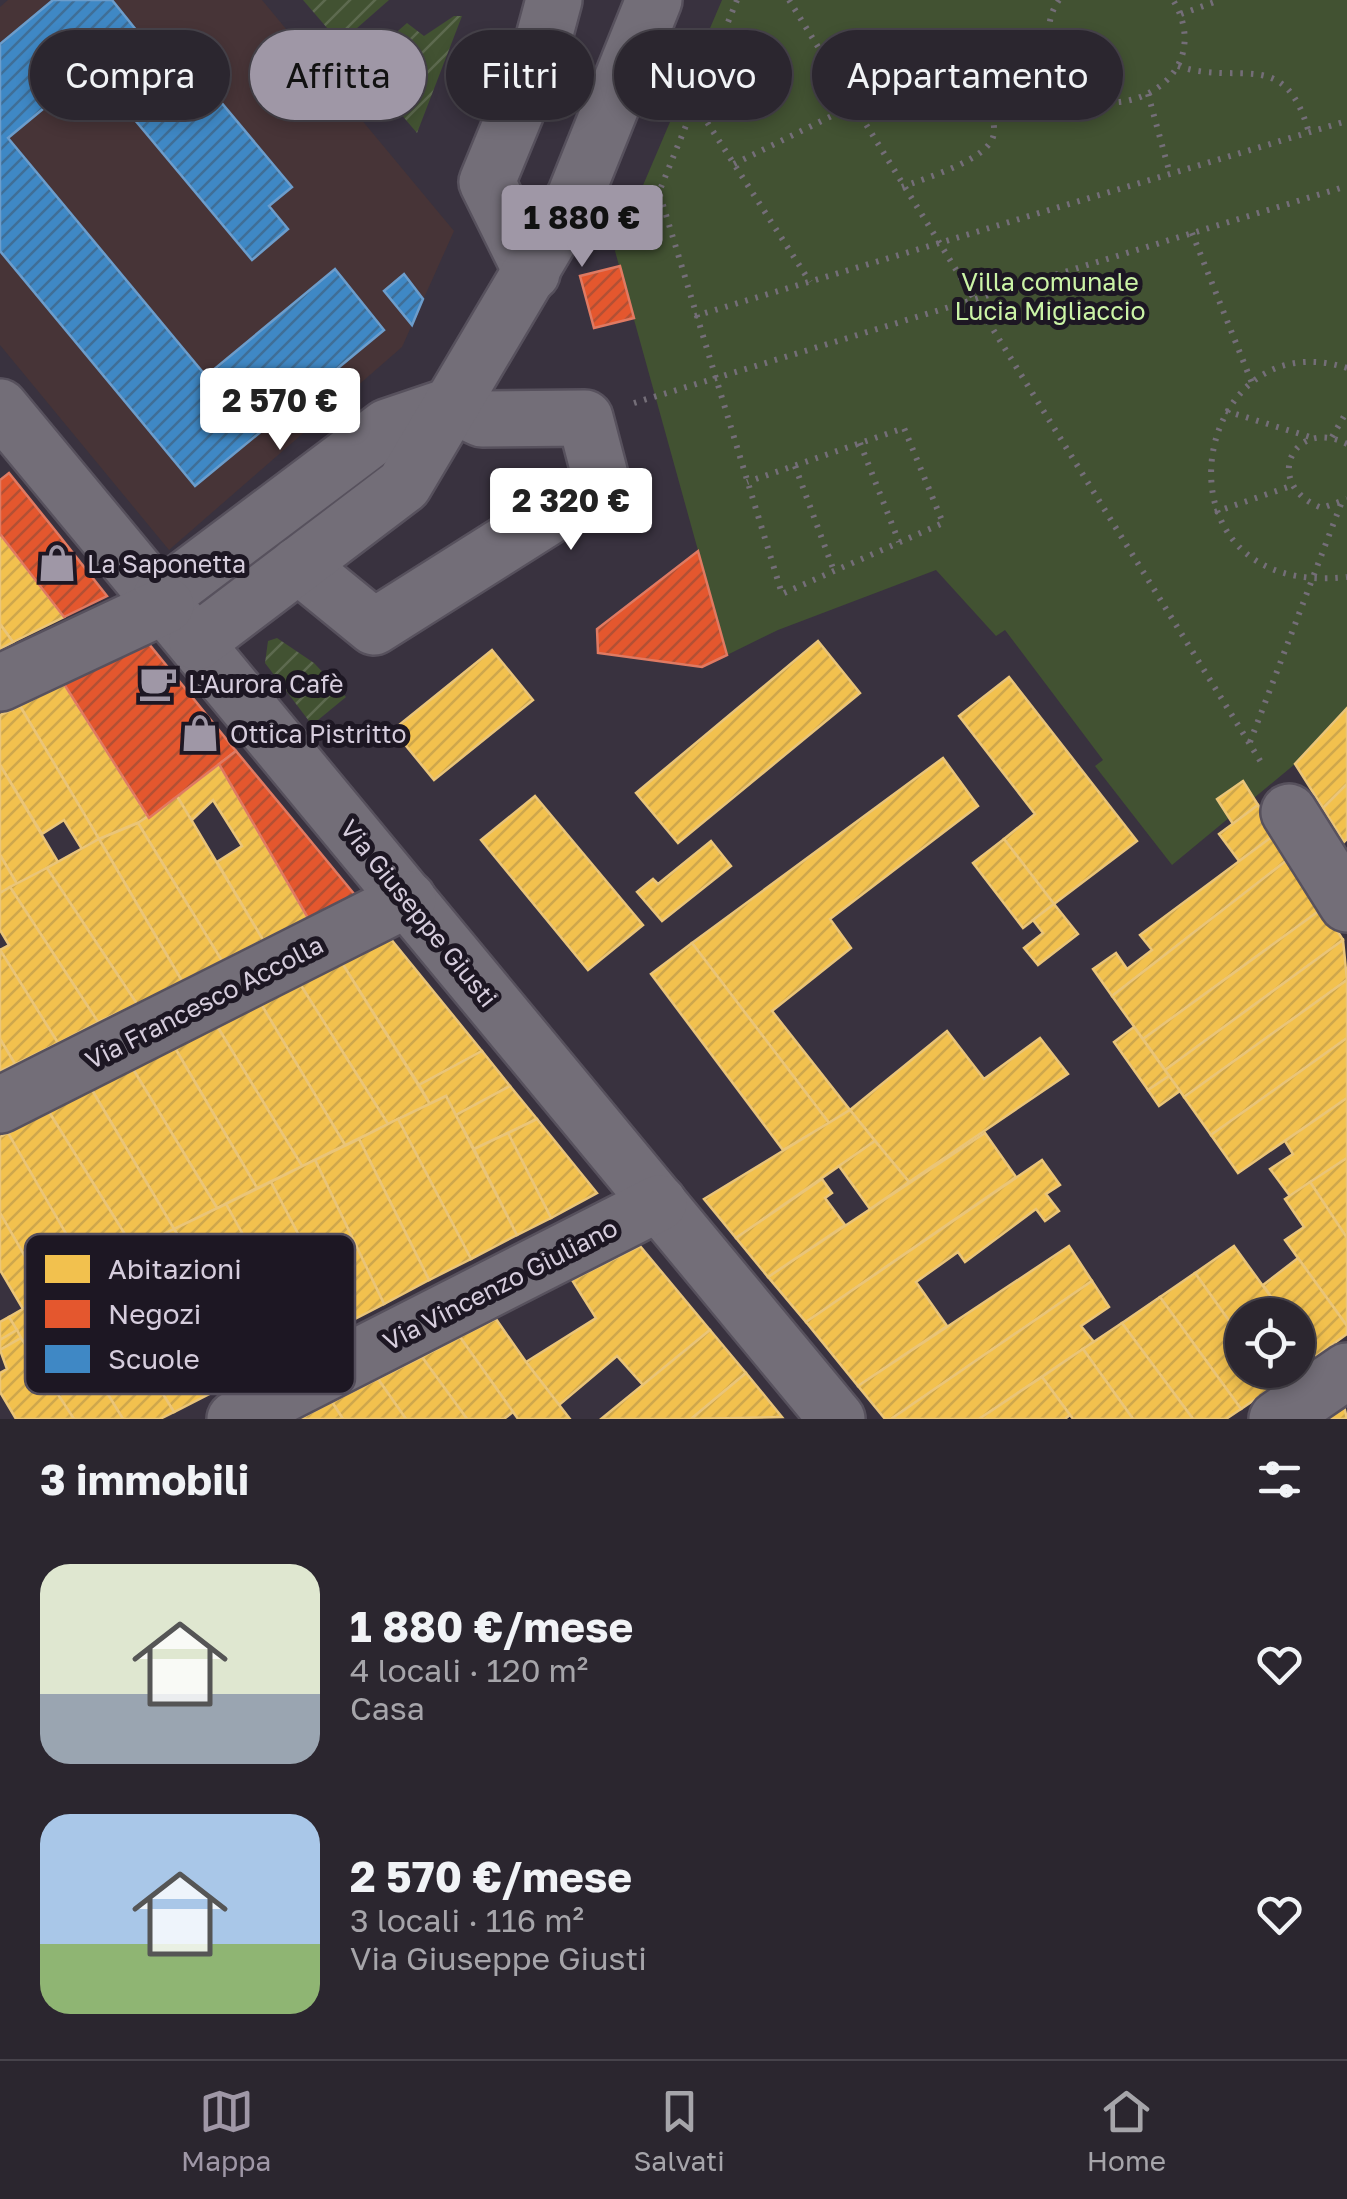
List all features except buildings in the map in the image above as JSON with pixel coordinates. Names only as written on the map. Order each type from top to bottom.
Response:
[{"type":"street","points":[[532,273],[487,182],[539,56],[554,0]]},
{"type":"street","points":[[643,30],[654,0]]},
{"type":"street","points":[[656,30],[674,0]]},
{"type":"street","points":[[0,683],[298,565],[404,485],[575,196],[614,105]]},
{"type":"street","points":[[174,615],[387,427],[452,404],[482,419],[584,418],[602,483],[374,628],[298,565]]},
{"type":"street","name":"Via Giuseppe Giusti","points":[[0,407],[837,1419]]},
{"type":"street","points":[[1289,812],[1347,904]]},
{"type":"street","name":"Via Francesco Accolla","points":[[0,1106],[408,900]]},
{"type":"street","name":"Via Vincenzo Giuliano","points":[[355,1358],[658,1203]]},
{"type":"street","points":[[1277,1419],[1347,1371]]},
{"type":"street","name":"Via Vincenzo Giuliano","points":[[235,1419],[284,1394]]},
{"type":"path","points":[[725,30],[737,0]]},
{"type":"path","points":[[789,0],[812,39]]},
{"type":"path","points":[[1048,30],[1059,0]]},
{"type":"path","points":[[1123,101],[1162,87],[1178,66],[1185,40],[1181,14],[1173,0]]},
{"type":"path","points":[[1181,14],[1220,0]]},
{"type":"path","points":[[1178,66],[1197,72],[1252,72],[1279,82],[1300,101],[1309,133]]},
{"type":"path","points":[[1148,94],[1170,174]]},
{"type":"path","points":[[688,120],[659,192],[713,378],[782,594],[943,523],[904,428],[747,482]]},
{"type":"path","points":[[705,120],[810,282]]},
{"type":"path","points":[[734,164],[824,120]]},
{"type":"path","points":[[861,120],[1250,743],[1289,812]]},
{"type":"path","points":[[902,187],[981,154],[994,132],[991,120]]},
{"type":"path","points":[[695,316],[1347,122]]},
{"type":"path","points":[[584,418],[1347,186]]},
{"type":"path","points":[[1192,233],[1252,383]]},
{"type":"path","points":[[1347,368],[1330,362],[1289,365],[1252,383],[1226,411],[1212,442],[1208,478],[1216,512],[1231,539],[1254,560],[1282,574],[1313,580],[1347,576]]},
{"type":"path","points":[[1226,411],[1311,438],[1332,436],[1347,444]]},
{"type":"path","points":[[1332,436],[1347,411]]},
{"type":"path","points":[[1311,438],[1296,449],[1288,467],[1291,486],[1304,501],[1322,508],[1344,501]]},
{"type":"path","points":[[860,443],[899,542]]},
{"type":"path","points":[[795,466],[834,571]]},
{"type":"path","points":[[1216,512],[1291,486]]},
{"type":"path","points":[[1250,743],[1344,501]]},
{"type":"shaded area","points":[[8,0],[262,0],[287,30],[250,30],[250,120],[362,120],[454,231],[402,347],[169,550],[0,345],[0,7]]},
{"type":"green space","points":[[303,0],[389,0],[355,30],[329,30]]},
{"type":"green space","name":"Villa comunale Lucia Migliaccio","points":[[722,0],[1347,0],[1347,708],[1295,764],[1254,798],[1243,781],[1218,798],[1230,817],[1172,865],[1095,766],[1103,760],[1005,630],[996,636],[936,570],[778,630],[727,655],[615,251],[671,120],[792,120],[792,30],[709,30]]},
{"type":"green space","points":[[454,16],[462,16],[457,30],[446,30],[446,58],[426,110],[426,35]]},
{"type":"green space","points":[[406,120],[422,120],[417,133]]},
{"type":"green space","points":[[277,638],[314,663],[346,697],[312,725],[265,663],[268,641]]},
{"type":"place","name":"La Saponetta","points":[[57,563]]},
{"type":"place","name":"L'Aurora Cafè","points":[[158,683]]},
{"type":"place","name":"Ottica Pistritto","points":[[200,733]]}]
